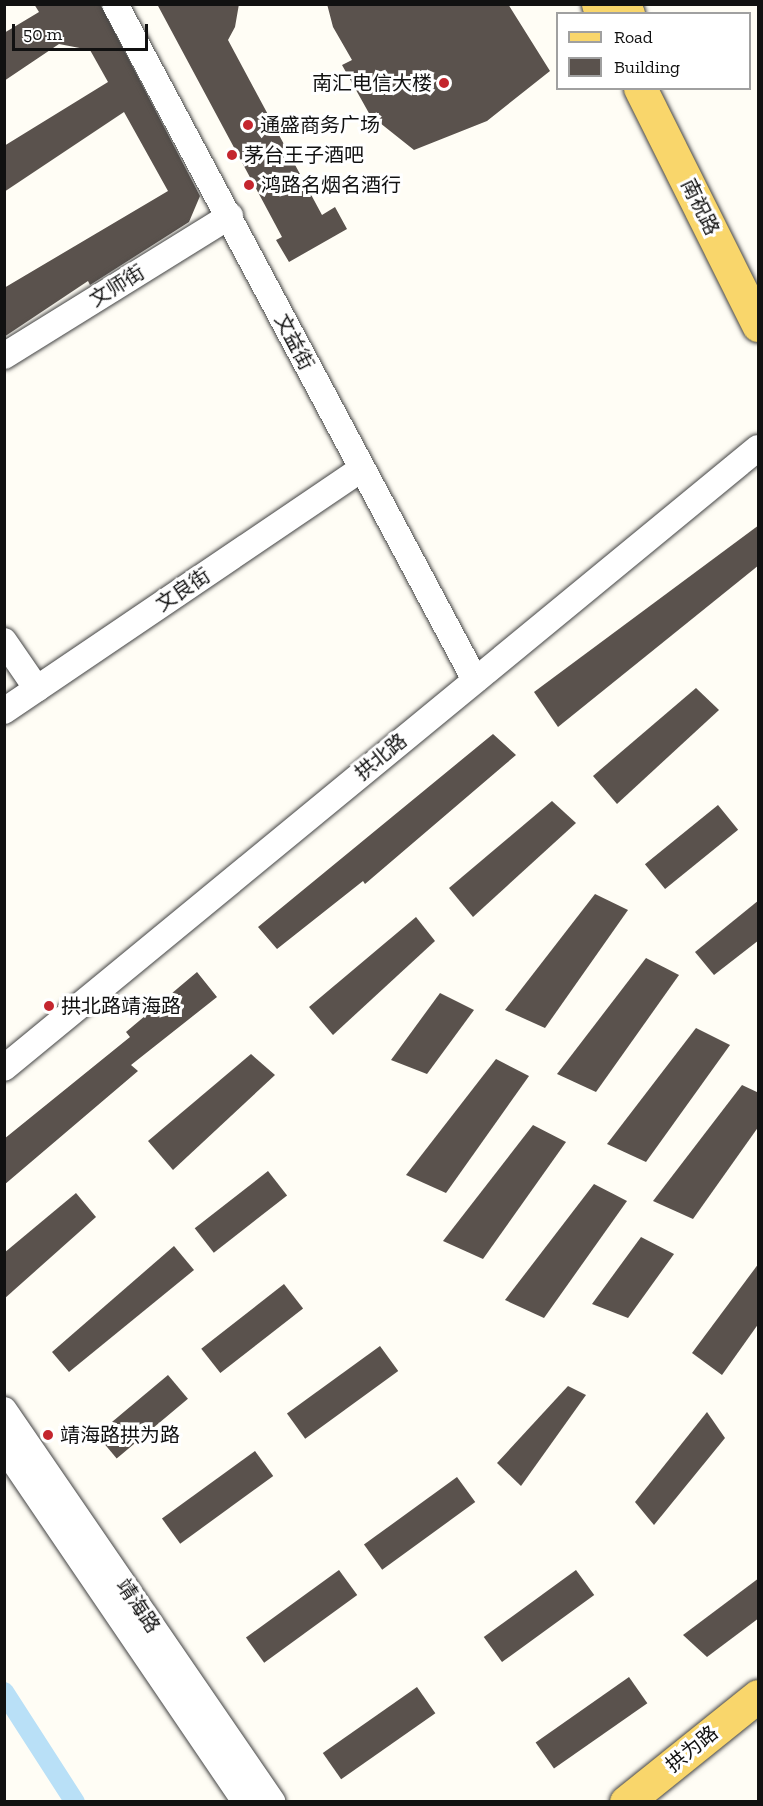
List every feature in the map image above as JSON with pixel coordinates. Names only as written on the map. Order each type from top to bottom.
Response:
[{"type":"main road","name":"南祝路","points":[[641,90],[759,325]]},
{"type":"main road","name":"南祝路","points":[[667,90],[759,276]]},
{"type":"main road","name":"拱为路","points":[[626,1802],[759,1696]]},
{"type":"street","name":"文益街","points":[[115,4],[230,216],[475,680]]},
{"type":"street","name":"文师街","points":[[4,356],[230,216]]},
{"type":"street","name":"拱北路","points":[[4,1068],[759,448]]},
{"type":"street","name":"文良街","points":[[4,711],[362,469]]},
{"type":"street","points":[[4,641],[37,689]]},
{"type":"street","name":"靖海路","points":[[4,1410],[272,1802]]},
{"type":"street","name":"靖海路","points":[[4,1447],[245,1802]]},
{"type":"building","points":[[34,4],[101,6],[200,196],[189,222],[90,285],[88,281],[4,337],[4,288],[168,191],[124,112],[4,192],[4,146],[108,82],[90,50],[59,44],[4,81],[4,33],[39,12]]},
{"type":"building","name":"通盛商务广场","points":[[157,4],[239,4],[235,27],[228,40],[322,215],[335,207],[347,229],[289,262],[276,240],[282,237]]},
{"type":"building","name":"南汇电信大楼","points":[[327,4],[508,4],[550,71],[487,121],[414,150],[370,115],[342,65],[352,60],[333,27]]},
{"type":"building","points":[[759,525],[759,565],[558,727],[534,692]]},
{"type":"building","points":[[696,688],[719,710],[617,804],[593,776]]},
{"type":"building","points":[[493,734],[516,755],[365,884],[363,881],[277,949],[258,927]]},
{"type":"building","points":[[552,801],[576,823],[473,917],[449,888]]},
{"type":"building","points":[[718,805],[738,830],[665,889],[645,864]]},
{"type":"building","points":[[595,894],[628,910],[545,1028],[505,1010]]},
{"type":"building","points":[[759,900],[759,940],[714,975],[695,952]]},
{"type":"building","points":[[416,917],[435,941],[333,1035],[309,1007]]},
{"type":"building","points":[[646,958],[679,975],[596,1092],[557,1074]]},
{"type":"building","points":[[197,972],[217,997],[131,1065],[138,1071],[4,1185],[4,1139],[130,1037],[126,1032]]},
{"type":"building","points":[[440,993],[474,1010],[427,1074],[391,1060]]},
{"type":"building","points":[[696,1028],[730,1045],[646,1162],[607,1144]]},
{"type":"building","points":[[251,1054],[275,1075],[173,1170],[148,1141]]},
{"type":"building","points":[[496,1059],[529,1076],[446,1193],[406,1175]]},
{"type":"building","points":[[742,1085],[759,1093],[759,1126],[693,1219],[653,1201]]},
{"type":"building","points":[[533,1125],[566,1142],[483,1259],[443,1241]]},
{"type":"building","points":[[268,1171],[287,1195],[214,1253],[195,1228]]},
{"type":"building","points":[[594,1184],[627,1201],[544,1318],[505,1300]]},
{"type":"building","points":[[76,1193],[96,1217],[4,1299],[4,1253]]},
{"type":"building","points":[[641,1237],[674,1254],[628,1318],[592,1304]]},
{"type":"building","points":[[174,1246],[194,1270],[69,1372],[52,1352]]},
{"type":"building","points":[[759,1263],[759,1323],[722,1375],[692,1353]]},
{"type":"building","points":[[284,1284],[303,1308],[220,1373],[201,1349]]},
{"type":"building","points":[[380,1346],[398,1371],[305,1439],[287,1414]]},
{"type":"building","points":[[168,1375],[188,1399],[117,1459],[97,1435]]},
{"type":"building","points":[[568,1386],[586,1395],[521,1486],[497,1463]]},
{"type":"building","points":[[707,1412],[725,1438],[654,1525],[635,1502]]},
{"type":"building","points":[[255,1451],[273,1476],[180,1544],[162,1519]]},
{"type":"building","points":[[457,1477],[475,1502],[382,1570],[364,1545]]},
{"type":"building","points":[[339,1570],[357,1595],[264,1663],[246,1638]]},
{"type":"building","points":[[576,1570],[594,1595],[502,1662],[484,1637]]},
{"type":"building","points":[[759,1578],[759,1618],[707,1657],[683,1635]]},
{"type":"building","points":[[629,1677],[647,1703],[554,1769],[536,1742]]},
{"type":"building","points":[[417,1687],[435,1713],[341,1779],[323,1753]]},
{"type":"waterway","points":[[4,1692],[75,1802]]},
{"type":"place","name":"南汇电信大楼","points":[[444,83]]},
{"type":"place","name":"通盛商务广场","points":[[248,125]]},
{"type":"place","name":"茅台王子酒吧","points":[[232,155]]},
{"type":"place","name":"鸿路名烟名酒行","points":[[249,185]]},
{"type":"place","name":"拱北路靖海路","points":[[49,1006]]},
{"type":"place","name":"靖海路拱为路","points":[[48,1435]]}]
